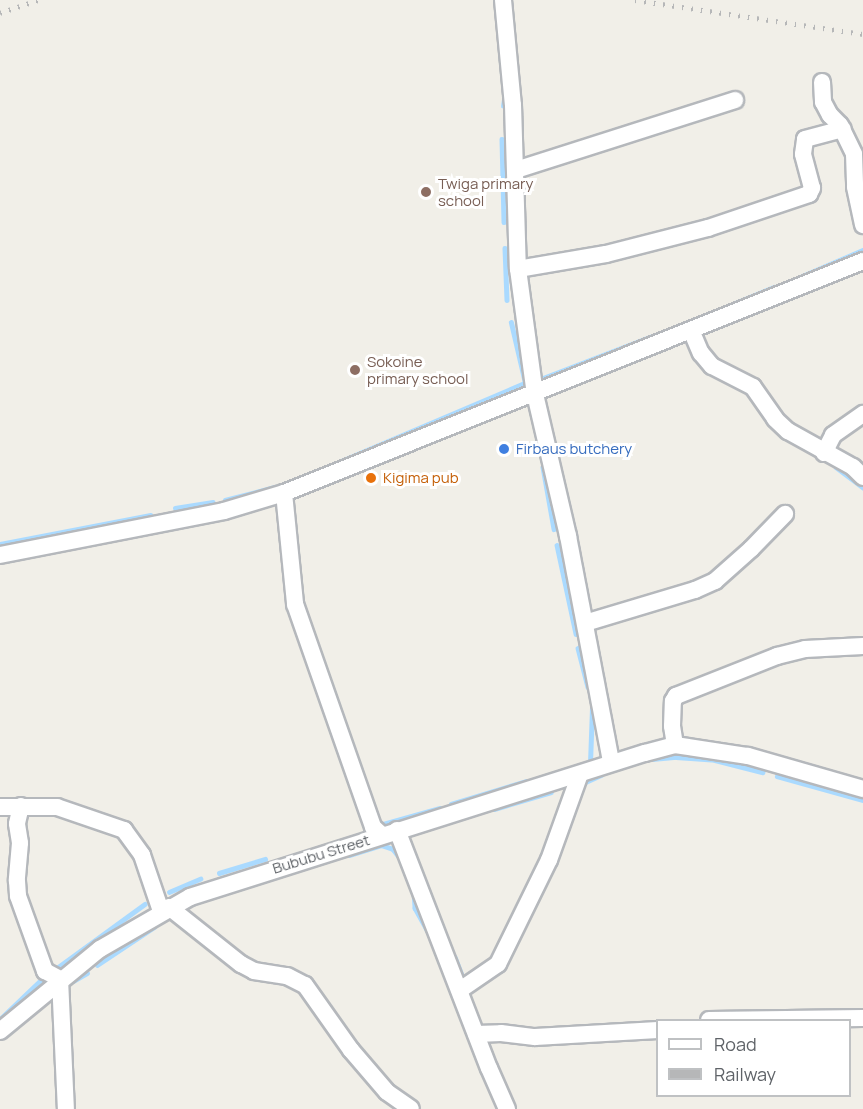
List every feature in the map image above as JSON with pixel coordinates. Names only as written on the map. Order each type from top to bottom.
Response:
[{"type":"street","points":[[504,0],[516,170],[518,269],[535,394],[568,536],[611,762]]},
{"type":"street","points":[[822,82],[823,102],[843,129],[854,154],[855,187],[863,225]]},
{"type":"street","points":[[516,170],[735,100]]},
{"type":"street","points":[[518,269],[606,254],[708,228],[809,194],[813,188],[803,154],[805,138],[843,129]]},
{"type":"street","points":[[0,555],[225,511],[285,493],[863,261]]},
{"type":"street","points":[[691,330],[701,353],[712,366],[753,387],[775,418],[788,430],[824,453],[853,467],[863,477]]},
{"type":"street","points":[[824,453],[832,435],[863,414]]},
{"type":"street","points":[[285,493],[295,604],[373,827],[390,832],[460,990],[507,1109]]},
{"type":"street","points":[[585,623],[695,590],[715,580],[751,549],[784,514]]},
{"type":"street","points":[[863,646],[806,649],[777,656],[676,696],[673,701],[672,726],[675,745],[748,756],[863,789]]},
{"type":"street","name":"Bububu Street","points":[[0,1031],[60,979],[100,949],[165,909],[239,880],[580,774],[611,762],[675,745]]},
{"type":"street","points":[[460,990],[498,964],[512,930],[541,879],[580,774]]},
{"type":"street","points":[[21,806],[17,824],[21,860],[17,881],[18,896],[45,971],[60,979],[66,1109]]},
{"type":"street","points":[[0,807],[57,807],[124,830],[142,855],[165,909],[241,964],[254,971],[287,976],[305,985],[351,1050],[387,1092],[411,1109]]},
{"type":"street","points":[[786,1019],[863,1018]]},
{"type":"street","points":[[476,1034],[501,1033],[535,1037],[656,1030]]},
{"type":"waterway","points":[[503,106],[505,94]]},
{"type":"waterway","points":[[502,139],[504,222]]},
{"type":"waterway","points":[[505,248],[507,300]]},
{"type":"waterway","points":[[802,276],[863,250]]},
{"type":"waterway","points":[[735,303],[774,287]]},
{"type":"waterway","points":[[341,461],[525,383],[511,323]]},
{"type":"waterway","points":[[543,378],[650,337]]},
{"type":"waterway","points":[[543,467],[554,529]]},
{"type":"waterway","points":[[836,467],[863,487]]},
{"type":"waterway","points":[[225,500],[275,487]]},
{"type":"waterway","points":[[175,508],[213,502]]},
{"type":"waterway","points":[[0,544],[150,515]]},
{"type":"waterway","points":[[557,545],[576,634]]},
{"type":"waterway","points":[[578,648],[588,687]]},
{"type":"waterway","points":[[587,764],[590,763],[592,709]]},
{"type":"waterway","points":[[652,759],[676,757],[715,760],[762,772]]},
{"type":"waterway","points":[[581,784],[601,775]]},
{"type":"waterway","points":[[777,776],[863,800]]},
{"type":"waterway","points":[[451,804],[526,781]]},
{"type":"waterway","points":[[494,809],[551,792]]},
{"type":"waterway","points":[[376,826],[440,808]]},
{"type":"waterway","points":[[349,855],[381,845],[393,849],[400,858]]},
{"type":"waterway","points":[[219,873],[265,859]]},
{"type":"waterway","points":[[169,892],[200,879]]},
{"type":"waterway","points":[[414,892],[415,908],[428,931]]},
{"type":"waterway","points":[[54,970],[145,904]]},
{"type":"waterway","points":[[97,965],[154,927]]},
{"type":"waterway","points":[[455,957],[465,983]]},
{"type":"waterway","points":[[73,981],[87,973]]},
{"type":"waterway","points":[[0,1019],[44,977]]},
{"type":"railway","points":[[0,13],[38,0]]},
{"type":"railway","points":[[635,0],[863,34]]},
{"type":"place","name":"Twiga primary school","points":[[426,192]]},
{"type":"place","name":"Sokoine primary school","points":[[355,370]]},
{"type":"place","name":"Firbaus butchery","points":[[504,449]]},
{"type":"place","name":"Kigima pub","points":[[371,478]]}]
